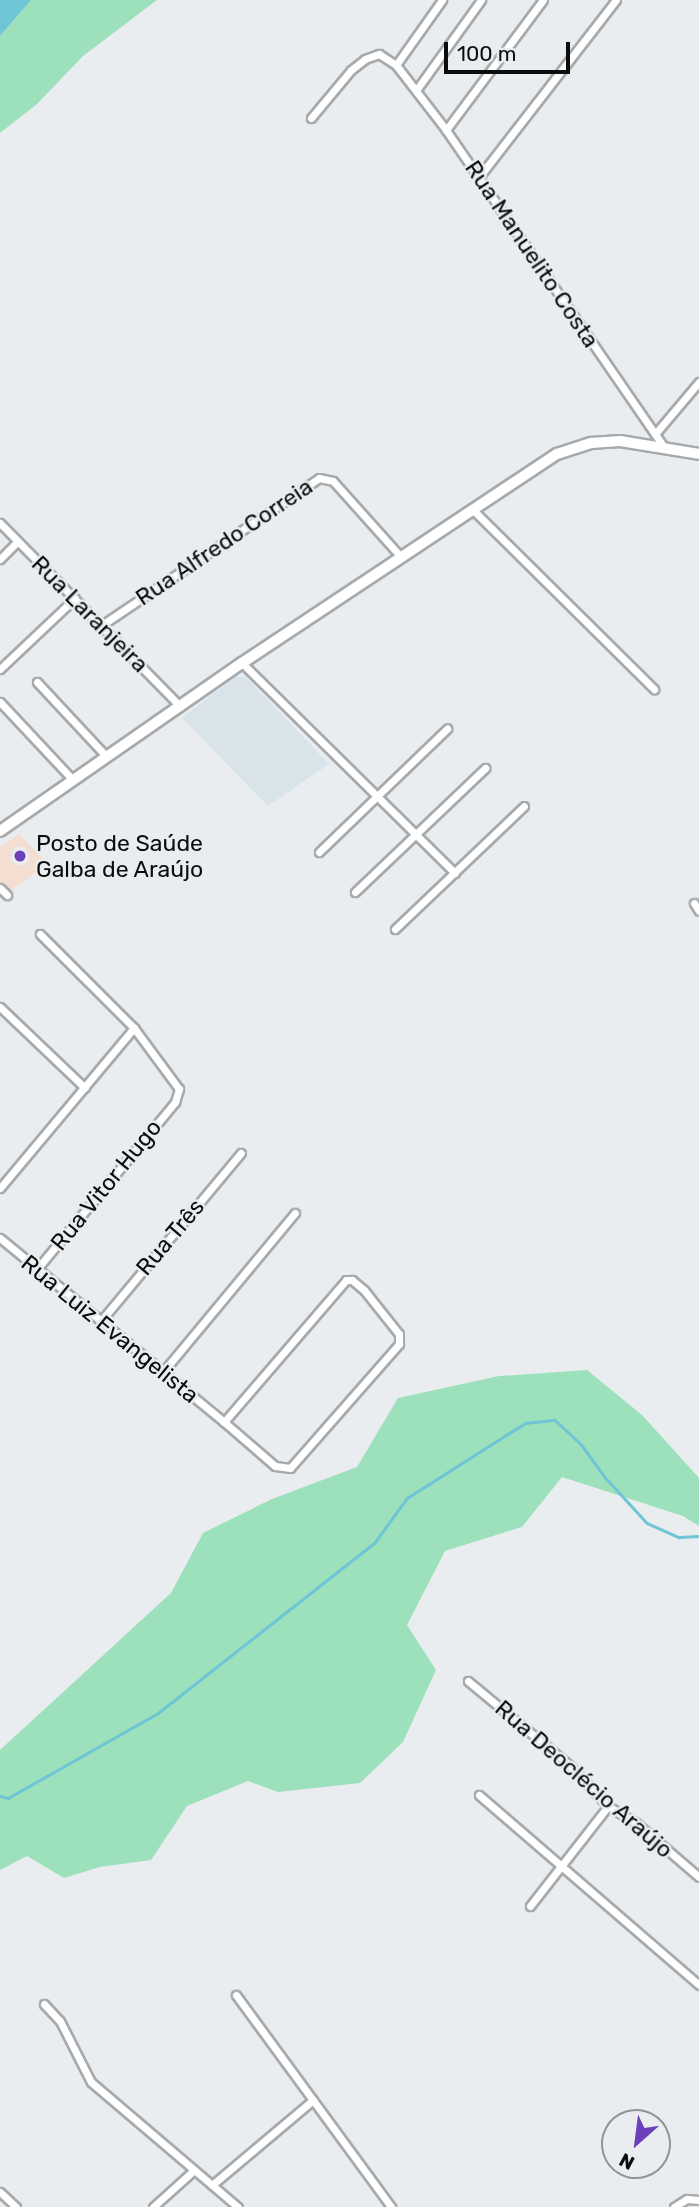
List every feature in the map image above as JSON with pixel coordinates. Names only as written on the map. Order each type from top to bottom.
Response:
[{"type":"main road","points":[[0,831],[242,663],[557,454],[591,443],[620,442],[699,453]]},
{"type":"street","points":[[311,118],[351,70],[365,59],[379,54],[396,65],[442,0]]},
{"type":"street","points":[[416,89],[481,0]]},
{"type":"street","points":[[446,130],[543,0]]},
{"type":"street","points":[[479,177],[616,0]]},
{"type":"street","name":"Rua Manuelito Costa","points":[[396,65],[479,177],[664,447]]},
{"type":"street","points":[[655,434],[699,382]]},
{"type":"street","name":"Rua Alfredo Correia","points":[[102,625],[319,478],[333,481],[401,557]]},
{"type":"street","points":[[473,510],[654,689]]},
{"type":"street","name":"Rua Laranjeira","points":[[0,523],[180,706]]},
{"type":"street","points":[[0,559],[18,541]]},
{"type":"street","points":[[0,669],[75,598]]},
{"type":"street","points":[[242,663],[455,873]]},
{"type":"street","points":[[37,682],[106,756]]},
{"type":"street","points":[[0,702],[73,780]]},
{"type":"street","points":[[319,852],[447,730]]},
{"type":"street","points":[[355,892],[485,768]]},
{"type":"street","points":[[395,929],[524,806]]},
{"type":"street","points":[[0,888],[7,895]]},
{"type":"street","points":[[694,903],[699,911]]},
{"type":"street","points":[[0,1188],[134,1028],[40,934]]},
{"type":"street","points":[[0,1007],[85,1088]]},
{"type":"street","name":"Rua Vitor Hugo","points":[[37,1269],[176,1101],[177,1083],[134,1028]]},
{"type":"street","name":"Rua Três","points":[[100,1322],[241,1153]]},
{"type":"street","points":[[162,1373],[295,1213]]},
{"type":"street","name":"Rua Luiz Evangelista","points":[[0,1238],[162,1373],[223,1420],[275,1466],[290,1468],[399,1344],[399,1334],[364,1290],[348,1279],[340,1284],[223,1420]]},
{"type":"street","name":"Rua Deoclécio Araújo","points":[[468,1681],[569,1765],[608,1806],[635,1822],[699,1877]]},
{"type":"street","points":[[480,1795],[560,1868],[699,1985]]},
{"type":"street","points":[[530,1906],[608,1806]]},
{"type":"street","points":[[236,1995],[391,2207]]},
{"type":"street","points":[[44,2004],[60,2021],[91,2082],[238,2207]]},
{"type":"street","points":[[212,2185],[313,2100]]},
{"type":"street","points":[[153,2207],[193,2171]]},
{"type":"street","points":[[0,2192],[16,2207]]},
{"type":"street","points":[[674,2207],[687,2199],[699,2200]]},
{"type":"shaded area","points":[[235,677],[246,677],[329,764],[268,806],[182,718]]},
{"type":"shaded area","name":"Posto de Saúde Galba de Araújo","points":[[19,834],[48,864],[9,892],[0,883],[0,847]]},
{"type":"green space","points":[[31,0],[157,0],[83,56],[37,104],[0,133],[0,36]]},
{"type":"green space","points":[[587,1370],[642,1415],[699,1478],[699,1526],[683,1516],[562,1477],[522,1527],[445,1551],[407,1625],[436,1670],[403,1742],[360,1783],[278,1792],[248,1781],[187,1806],[151,1860],[100,1867],[64,1878],[27,1856],[0,1870],[0,1750],[171,1593],[203,1533],[272,1499],[357,1467],[398,1398],[499,1376]]},
{"type":"water","points":[[0,0],[31,0],[0,36]]},
{"type":"waterway","points":[[0,1796],[8,1798],[158,1713],[375,1542],[407,1498],[525,1423],[555,1420],[581,1444],[605,1477],[647,1523],[679,1537],[699,1536]]},
{"type":"place","name":"Posto de Saúde Galba de Araújo","points":[[20,856]]}]
